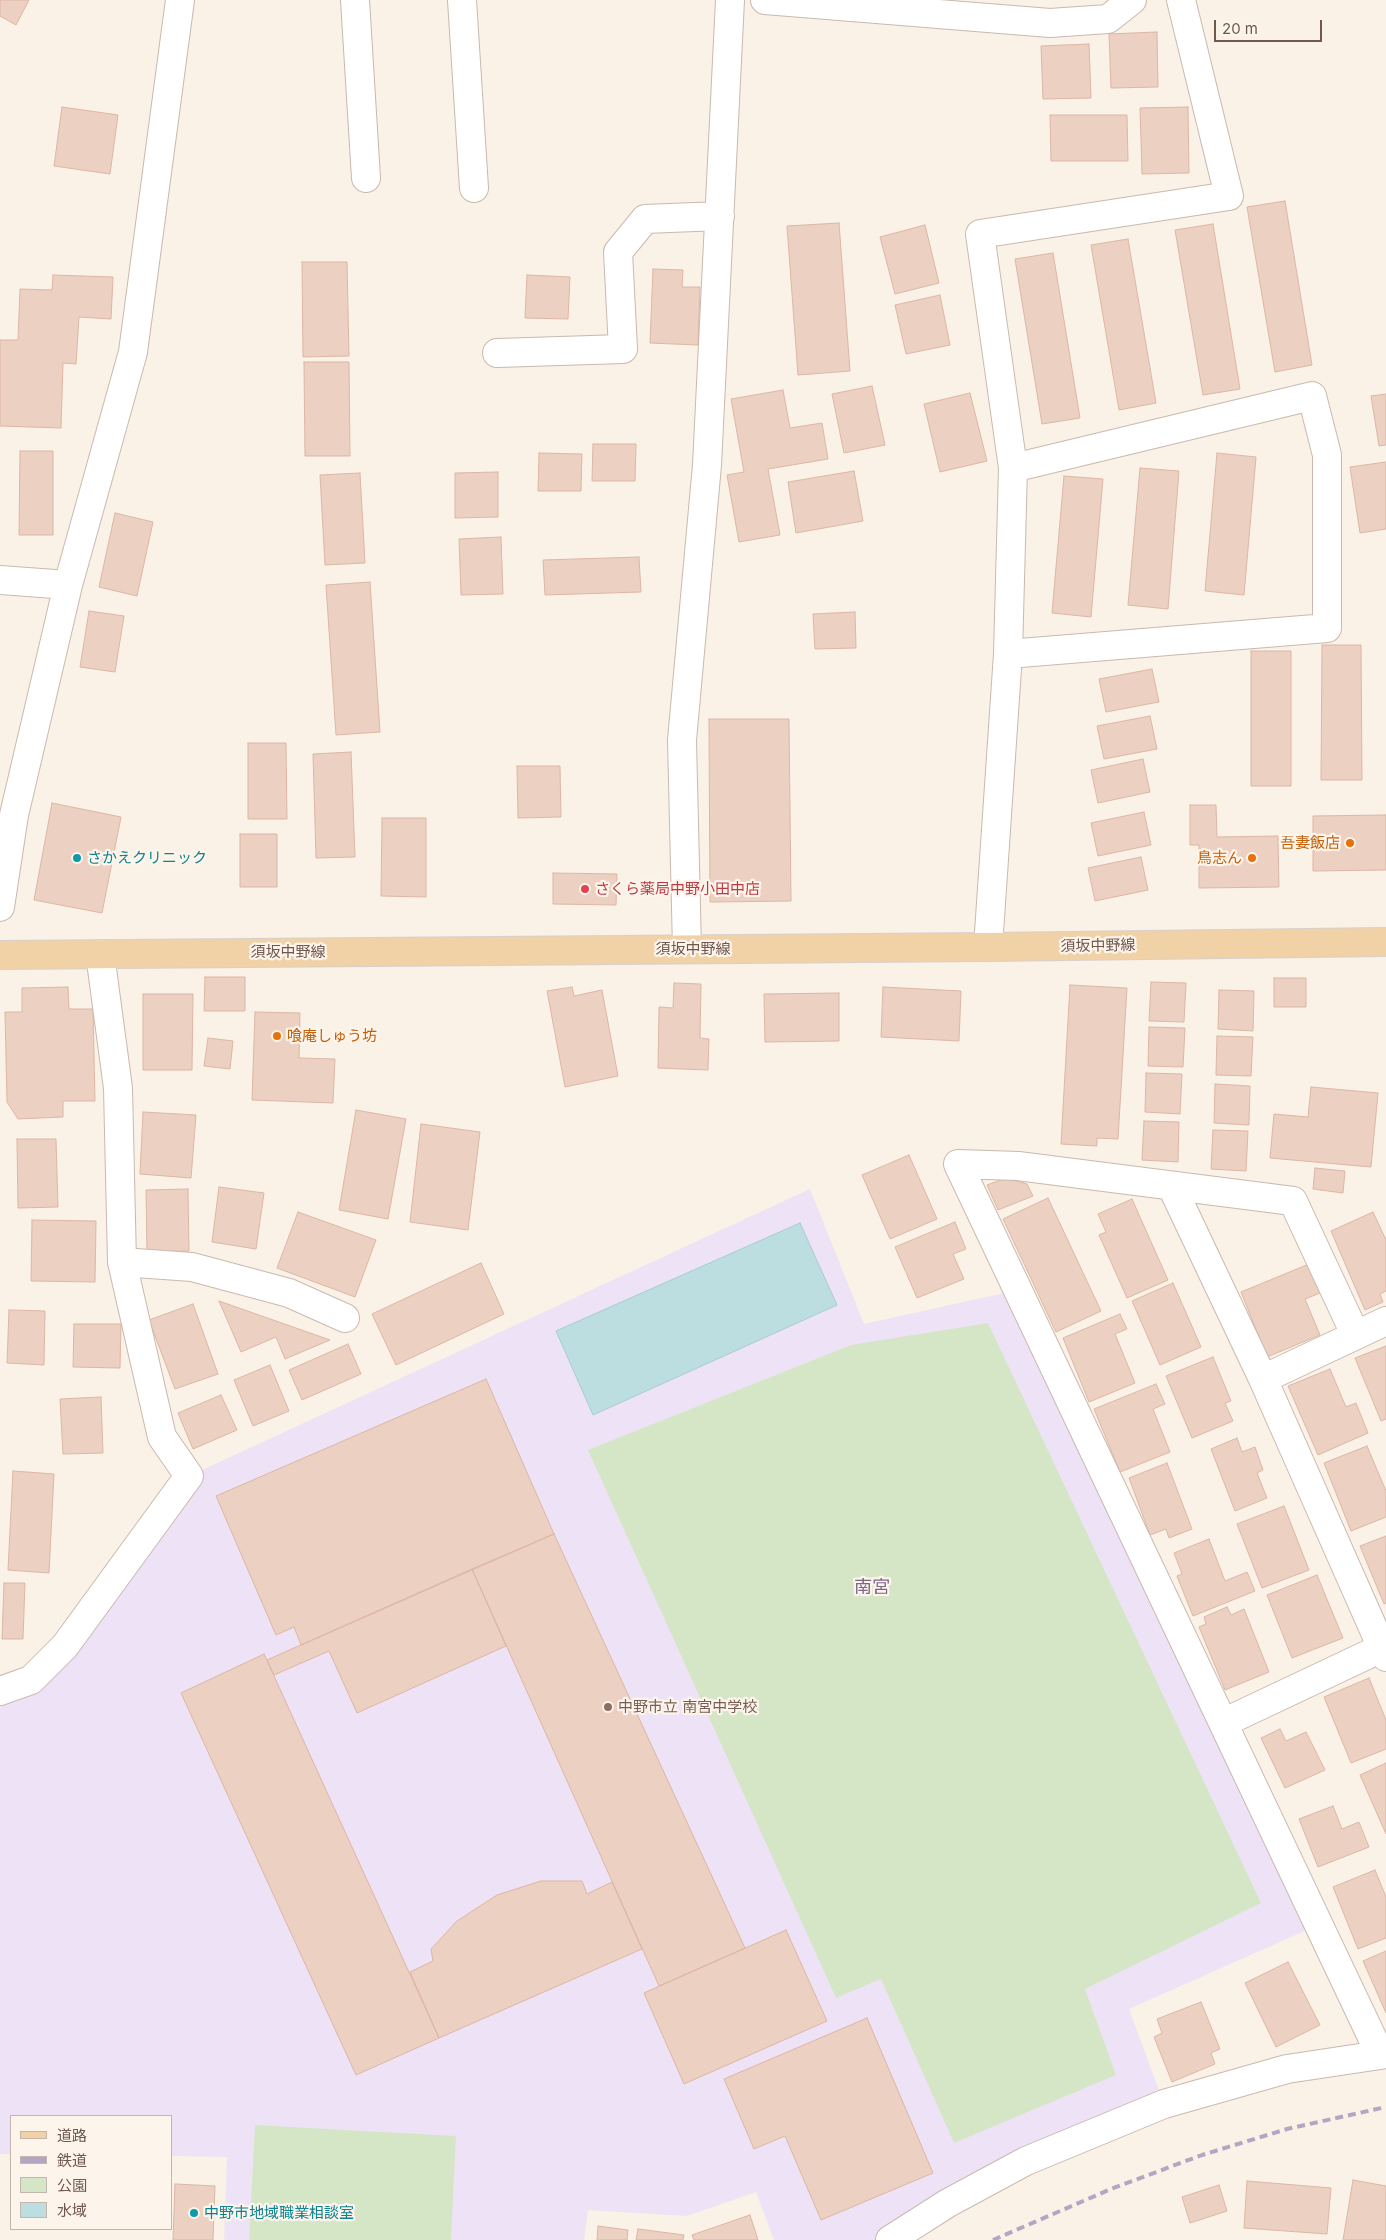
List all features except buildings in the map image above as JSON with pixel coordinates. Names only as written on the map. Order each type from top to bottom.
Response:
[{"type":"main road","name":"須坂中野線","points":[[0,955],[1386,942]]},
{"type":"street","points":[[0,907],[14,815],[68,585],[133,352],[180,0]]},
{"type":"street","points":[[355,0],[366,178]]},
{"type":"street","points":[[462,0],[474,188]]},
{"type":"street","points":[[687,949],[682,740],[707,465],[730,0]]},
{"type":"street","points":[[765,0],[1050,23],[1108,19],[1132,0]]},
{"type":"street","points":[[988,947],[1008,654],[1012,468],[980,234],[1229,196],[1181,0]]},
{"type":"street","points":[[497,353],[623,349],[618,252],[645,219],[720,216]]},
{"type":"street","points":[[1008,654],[1327,628],[1328,455],[1312,396],[1012,468]]},
{"type":"street","points":[[0,580],[68,585]]},
{"type":"street","points":[[0,1691],[31,1680],[65,1646],[189,1476],[162,1437],[122,1262],[118,1088],[100,954]]},
{"type":"street","points":[[890,2240],[948,2203],[1026,2161],[1164,2104],[1287,2069],[1383,2054],[1223,1723],[958,1164],[1018,1166],[1294,1201],[1356,1334]]},
{"type":"street","points":[[1172,1187],[1263,1379],[1385,1651],[1223,1723]]},
{"type":"street","points":[[122,1262],[192,1267],[289,1293],[345,1318]]},
{"type":"street","points":[[1263,1379],[1386,1321]]},
{"type":"shaded area","name":"中野市立 南宮中学校","points":[[810,1189],[864,1324],[1018,1290],[1318,1925],[1129,2009],[1164,2104],[890,2240],[774,2240],[756,2192],[687,2216],[588,2210],[584,2240],[224,2240],[227,2157],[172,2156],[172,2115],[10,2115],[10,2154],[0,2154],[0,1691],[31,1680],[189,1476]]},
{"type":"green space","points":[[988,1323],[1261,1903],[1085,1989],[1116,2075],[954,2143],[881,1979],[836,1998],[588,1450],[851,1345]]},
{"type":"green space","points":[[255,2125],[456,2136],[451,2240],[249,2240]]},
{"type":"water","points":[[800,1223],[837,1305],[593,1415],[556,1331]]},
{"type":"railway","points":[[993,2240],[1111,2189],[1202,2155],[1287,2129],[1386,2107]]},
{"type":"place","name":"吾妻飯店","points":[[1350,843]]},
{"type":"place","name":"さかえクリニック","points":[[77,858]]},
{"type":"place","name":"鳥志ん","points":[[1252,858]]},
{"type":"place","name":"さくら薬局中野小田中店","points":[[585,889]]},
{"type":"place","name":"喰庵しゅう坊","points":[[277,1036]]},
{"type":"place","name":"中野市立 南宮中学校","points":[[608,1707]]},
{"type":"place","name":"中野市地域職業相談室","points":[[194,2213]]},
{"type":"district","name":"南宮","points":[[872,1588]]}]
